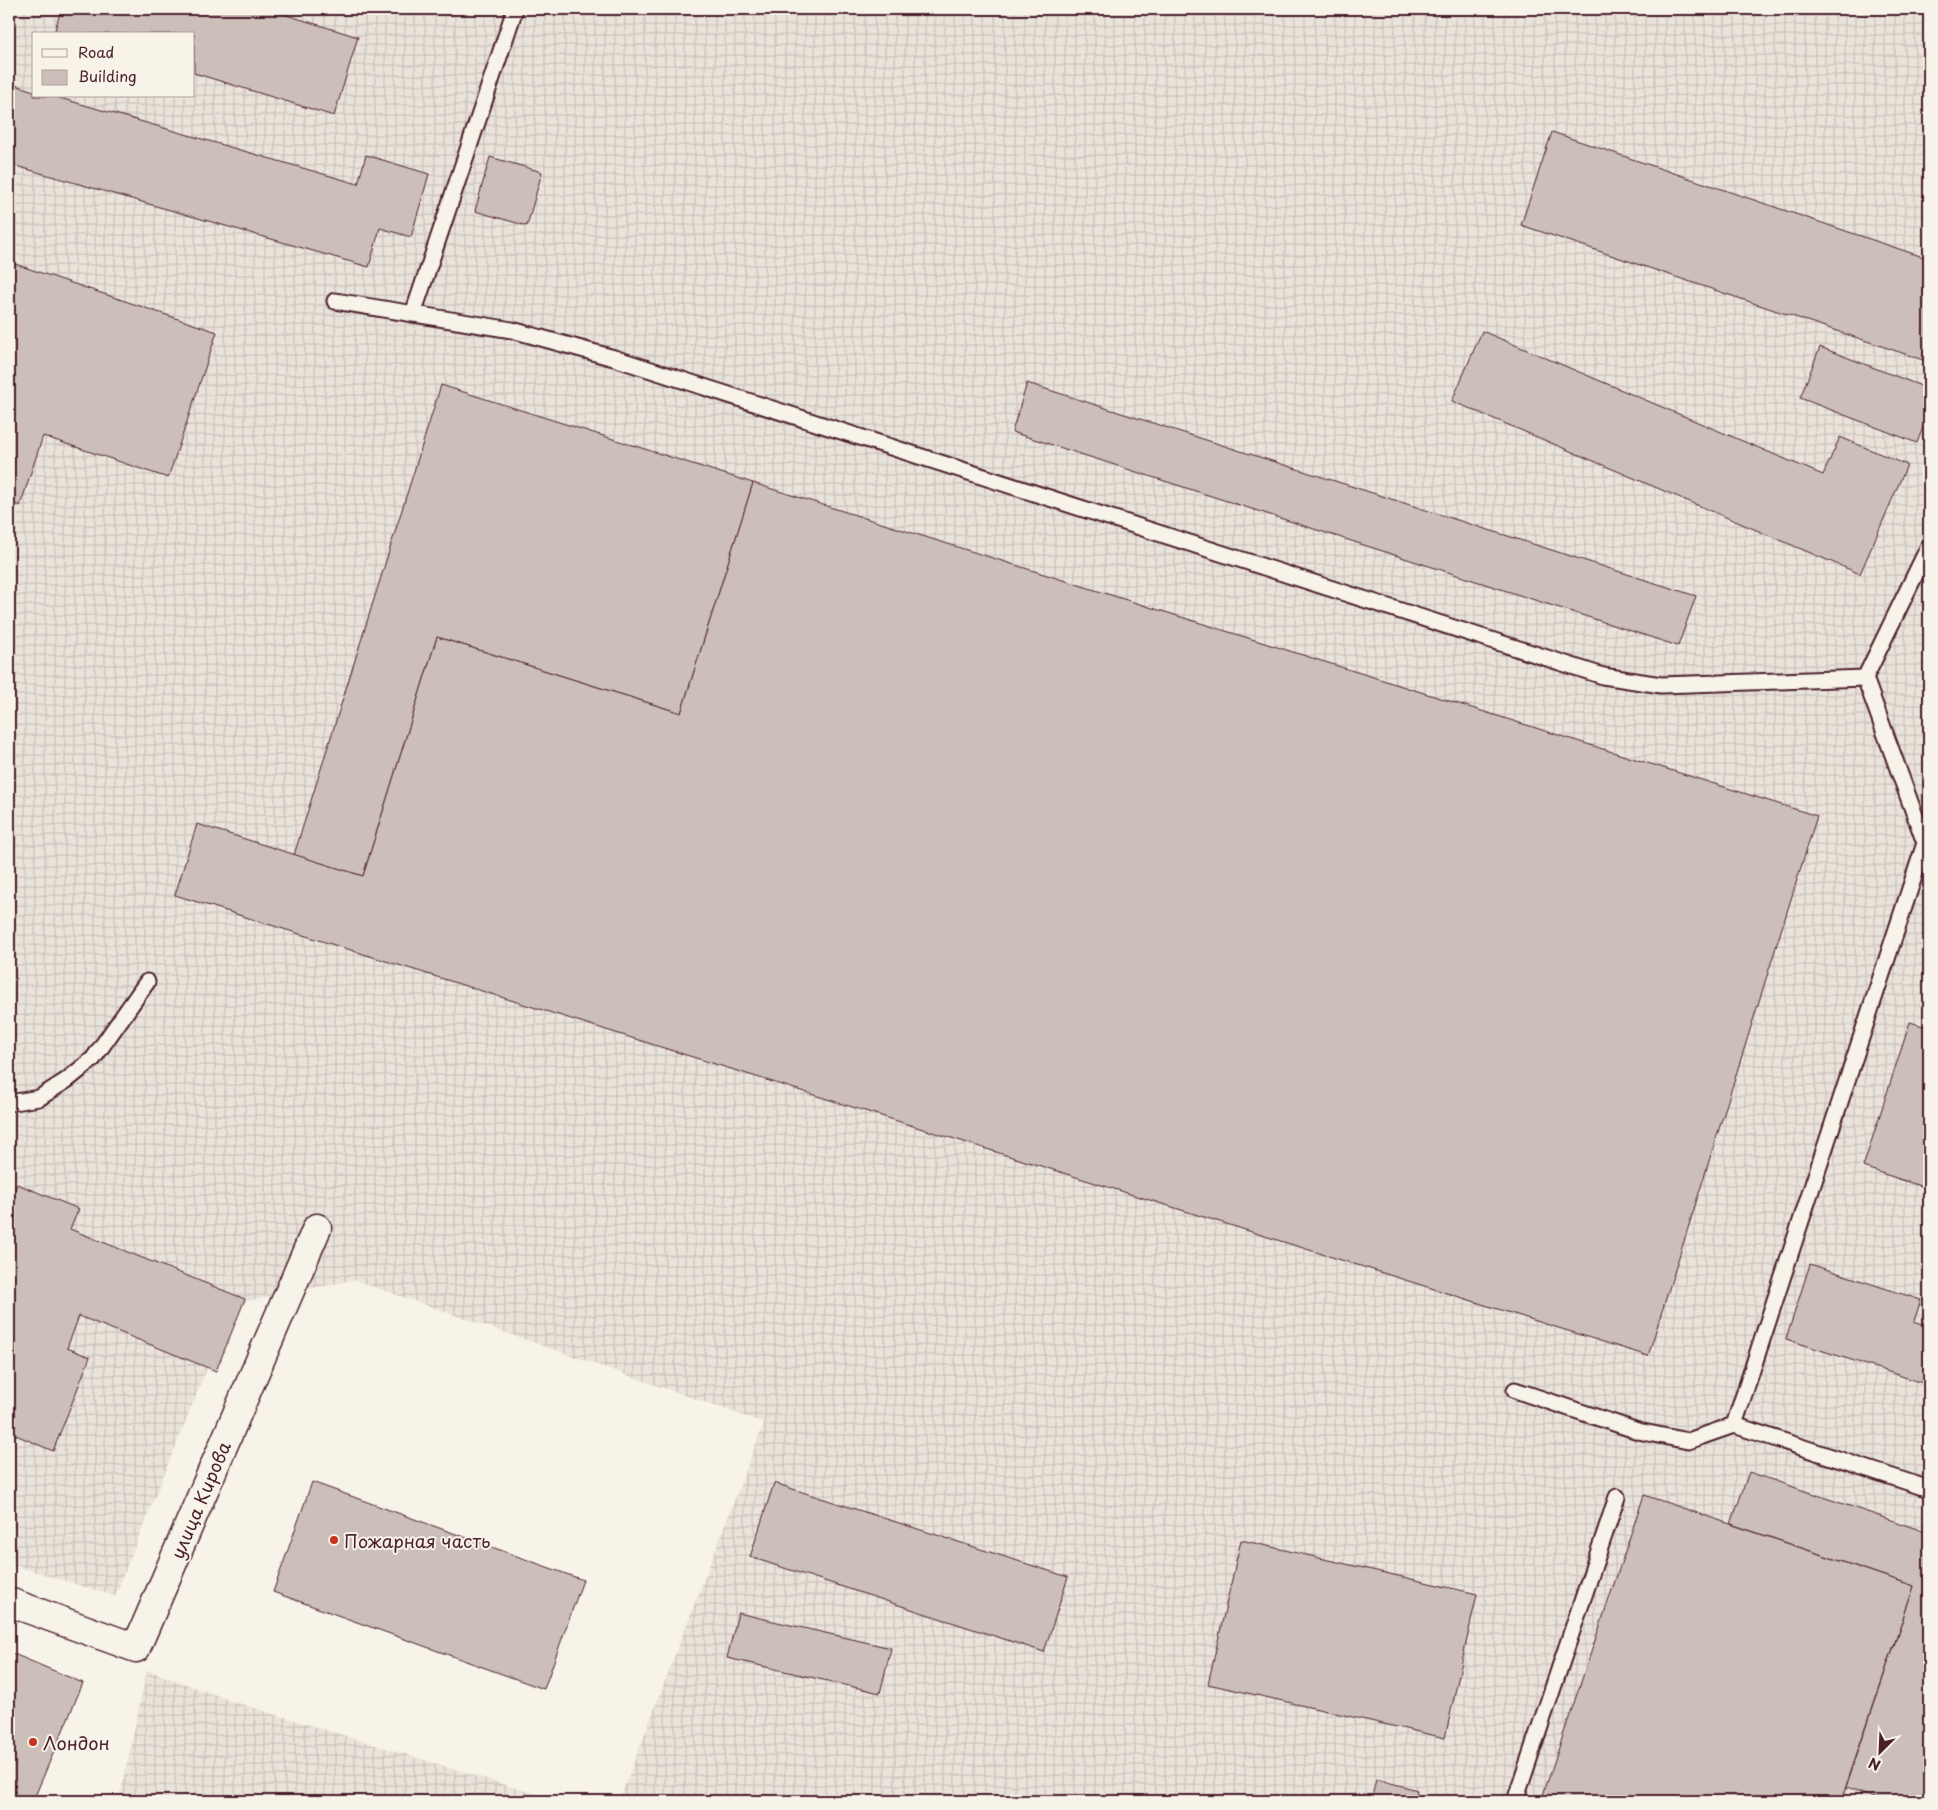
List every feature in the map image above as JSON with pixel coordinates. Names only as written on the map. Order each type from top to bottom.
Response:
[{"type":"street","name":"улица Кирова","points":[[9,1602],[136,1648],[317,1228]]},
{"type":"lane","points":[[414,314],[515,9]]},
{"type":"lane","points":[[335,301],[512,330],[614,358],[1603,676],[1661,685],[1866,678]]},
{"type":"lane","points":[[1734,1425],[1927,842],[1866,678],[1929,546]]},
{"type":"lane","points":[[9,1103],[39,1098],[67,1080],[93,1059],[147,982]]},
{"type":"lane","points":[[1515,1390],[1638,1431],[1688,1441],[1734,1425],[1929,1489]]},
{"type":"lane","points":[[1515,1801],[1617,1497]]},
{"type":"shaded area","points":[[9,9],[1929,9],[1929,1801],[619,1801],[764,1423],[354,1280],[233,1304],[115,1596],[9,1564]]},
{"type":"shaded area","points":[[147,1670],[232,1701],[558,1801],[119,1801]]},
{"type":"building","points":[[61,9],[267,9],[358,37],[334,116],[195,73],[195,32],[61,32],[55,30]]},
{"type":"building","points":[[9,83],[32,90],[32,98],[60,98],[358,184],[366,155],[429,174],[411,237],[380,228],[369,267],[9,164]]},
{"type":"building","points":[[1552,132],[1929,259],[1929,362],[1521,225]]},
{"type":"building","points":[[490,157],[542,172],[527,226],[475,211]]},
{"type":"building","points":[[9,262],[217,332],[168,478],[43,436],[20,506],[9,502]]},
{"type":"building","points":[[1482,331],[1823,475],[1840,437],[1907,465],[1860,574],[1452,401]]},
{"type":"building","points":[[1820,347],[1929,389],[1929,411],[1917,443],[1800,398]]},
{"type":"building","points":[[1027,383],[1696,596],[1678,646],[1012,432]]},
{"type":"building","points":[[441,385],[753,483],[681,713],[437,637],[363,876],[294,855]]},
{"type":"building","points":[[753,483],[1817,816],[1648,1356],[175,895],[197,824],[363,876],[437,637],[681,713]]},
{"type":"building","points":[[1910,1022],[1929,1028],[1929,1189],[1863,1167]]},
{"type":"building","points":[[17,1184],[79,1209],[70,1229],[245,1299],[216,1371],[79,1316],[67,1348],[90,1357],[53,1451],[9,1432],[9,1204]]},
{"type":"building","points":[[1810,1264],[1921,1300],[1914,1321],[1929,1326],[1929,1385],[1786,1339]]},
{"type":"building","points":[[1749,1472],[1929,1533],[1929,1801],[1883,1801],[1846,1788],[1914,1586],[1731,1524]]},
{"type":"building","points":[[312,1482],[583,1580],[544,1689],[273,1592]]},
{"type":"building","points":[[774,1483],[1068,1577],[1044,1652],[750,1557]]},
{"type":"building","points":[[1644,1495],[1914,1586],[1841,1801],[1541,1801]]},
{"type":"building","points":[[1241,1540],[1477,1594],[1445,1738],[1208,1684]]},
{"type":"building","points":[[738,1613],[891,1648],[880,1693],[727,1658]]},
{"type":"building","name":"Лондон","points":[[9,1652],[83,1683],[33,1801],[9,1801]]},
{"type":"building","points":[[1376,1779],[1417,1790],[1415,1801],[1371,1801]]},
{"type":"place","name":"Пожарная часть","points":[[334,1540]]},
{"type":"place","name":"Лондон","points":[[33,1742]]}]
